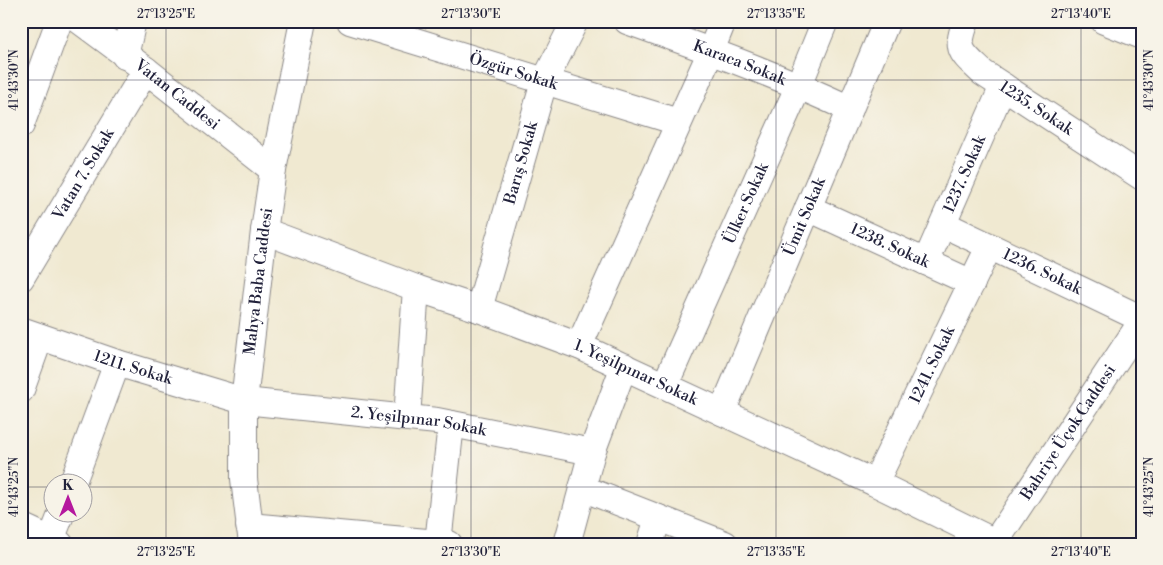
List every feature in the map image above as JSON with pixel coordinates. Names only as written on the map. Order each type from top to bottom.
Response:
[{"type":"street","points":[[21,125],[59,21]]},
{"type":"street","name":"Vatan Caddesi","points":[[80,21],[273,170]]},
{"type":"street","name":"Vatan 7. Sokak","points":[[21,278],[135,63],[133,21]]},
{"type":"street","name":"Mahya Baba Caddesi","points":[[250,535],[244,479],[244,401],[273,170],[303,21]]},
{"type":"street","name":"Özgür Sokak","points":[[350,21],[678,122]]},
{"type":"street","name":"Barış Sokak","points":[[479,309],[544,82],[575,21]]},
{"type":"street","name":"Karaca Sokak","points":[[627,21],[799,85],[850,109]]},
{"type":"street","points":[[579,346],[723,21]]},
{"type":"street","name":"Ülker Sokak","points":[[665,386],[799,85],[825,21]]},
{"type":"street","name":"Ümit Sokak","points":[[722,412],[887,21]]},
{"type":"street","name":"1235. Sokak","points":[[966,21],[960,38],[962,52],[982,73],[1142,177]]},
{"type":"street","points":[[1104,21],[1142,36]]},
{"type":"street","name":"1237. Sokak","points":[[926,262],[1002,86]]},
{"type":"street","name":"1238. Sokak","points":[[808,208],[972,283]]},
{"type":"street","name":"1236. Sokak","points":[[943,224],[1142,320]]},
{"type":"street","name":"1. Yeşilpınar Sokak","points":[[264,231],[579,346],[875,483],[995,543]]},
{"type":"street","name":"1241. Sokak","points":[[875,483],[989,247]]},
{"type":"street","points":[[407,418],[416,288]]},
{"type":"street","name":"Bahriye Üçok Caddesi","points":[[995,543],[1142,320]]},
{"type":"street","points":[[21,390],[30,333]]},
{"type":"street","name":"1211. Sokak","points":[[30,333],[117,364],[244,401]]},
{"type":"street","points":[[77,472],[117,364]]},
{"type":"street","points":[[567,544],[592,452],[624,366]]},
{"type":"street","name":"2. Yeşilpınar Sokak","points":[[244,401],[450,424],[592,452]]},
{"type":"street","points":[[250,535],[443,543],[450,424]]},
{"type":"street","points":[[582,488],[725,544]]},
{"type":"street","points":[[650,544],[658,518]]},
{"type":"street","points":[[21,526],[56,542],[60,522]]}]
